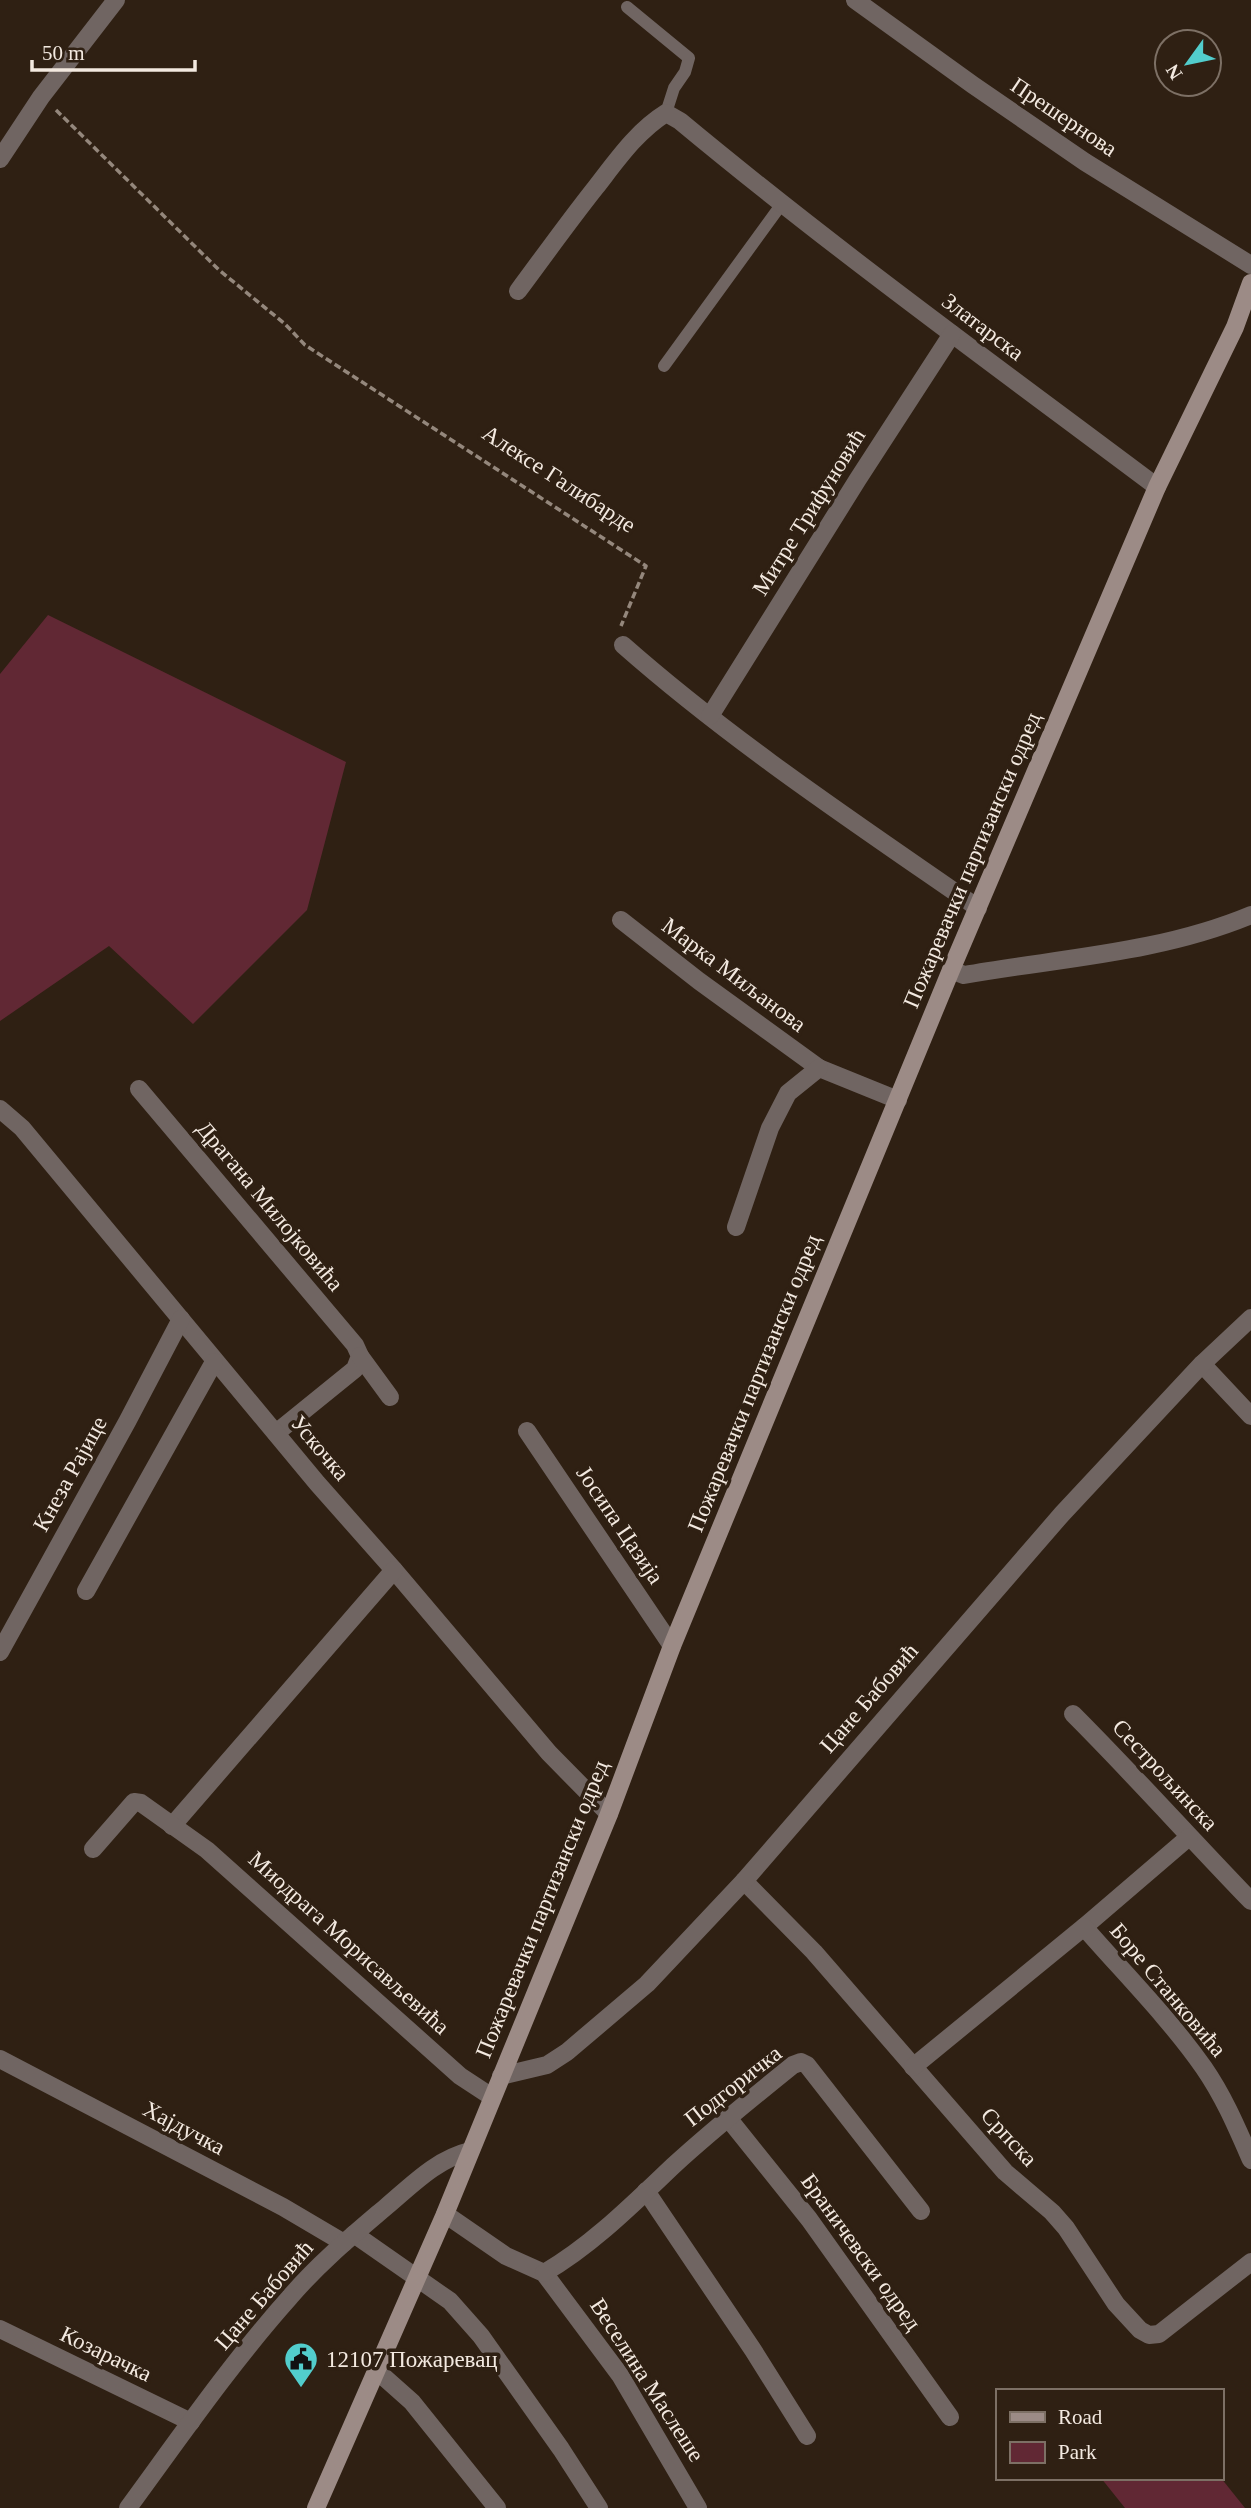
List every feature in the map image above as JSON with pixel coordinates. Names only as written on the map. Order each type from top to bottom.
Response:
[{"type":"street","points":[[0,159],[41,97],[116,0]]},
{"type":"street","name":"Прешернова","points":[[856,0],[1085,162],[1251,265]]},
{"type":"street","points":[[519,291],[620,155],[652,122],[666,113]]},
{"type":"street","name":"Златарска","points":[[666,113],[680,121],[781,205],[1157,487]]},
{"type":"street","name":"Пожаревачки партизански одред","points":[[320,2506],[445,2214],[609,1814],[672,1646],[951,970],[1157,487],[1235,327],[1251,283]]},
{"type":"street","name":"Митре Трифуновић","points":[[710,716],[858,478],[952,334]]},
{"type":"street","points":[[623,645],[710,716],[978,908]]},
{"type":"street","points":[[951,970],[964,975],[1147,947],[1228,925],[1251,915]]},
{"type":"street","name":"Марка Миљанова","points":[[621,920],[731,1006],[819,1068],[898,1100]]},
{"type":"street","points":[[736,1227],[770,1128],[788,1093],[819,1068]]},
{"type":"street","name":"Драгана Милојковића","points":[[139,1089],[355,1345],[390,1397]]},
{"type":"street","name":"Ускочка","points":[[0,1109],[22,1128],[214,1362],[550,1753],[609,1814]]},
{"type":"street","name":"Цане Бабовић","points":[[501,2076],[547,2065],[567,2052],[647,1984],[744,1881],[1062,1514],[1202,1364],[1251,1318]]},
{"type":"street","name":"Кнеза Рајице","points":[[0,1651],[128,1422],[181,1319]]},
{"type":"street","points":[[276,1433],[355,1368],[360,1356]]},
{"type":"street","points":[[86,1591],[214,1362]]},
{"type":"street","points":[[1202,1364],[1251,1416]]},
{"type":"street","name":"Јосипа Цазија","points":[[527,1431],[672,1646]]},
{"type":"street","points":[[172,1826],[394,1570]]},
{"type":"street","name":"Сестрољинска","points":[[1073,1714],[1251,1901]]},
{"type":"street","name":"Миодрага Морисављевића","points":[[93,1849],[134,1802],[141,1803],[207,1850],[460,2076],[492,2097]]},
{"type":"street","name":"Боре Станковића","points":[[913,2067],[1189,1837]]},
{"type":"street","name":"Српска","points":[[744,1881],[814,1952],[1005,2172],[1052,2211],[1116,2304],[1140,2330],[1149,2335],[1159,2334],[1251,2262]]},
{"type":"street","name":"Боре Станковића","points":[[1084,1927],[1204,2068],[1224,2101],[1251,2160]]},
{"type":"street","name":"Хајдучка","points":[[0,2059],[349,2239],[450,2301],[481,2336],[599,2508]]},
{"type":"street","name":"Подгоричка","points":[[544,2273],[557,2266],[728,2118],[793,2065],[800,2063],[807,2065],[921,2211]]},
{"type":"street","name":"Браничевски одред","points":[[728,2118],[809,2219],[950,2417]]},
{"type":"street","name":"Цане Бабовић","points":[[128,2508],[247,2347],[290,2295],[349,2239],[429,2170],[470,2151]]},
{"type":"street","points":[[646,2191],[753,2350],[807,2436]]},
{"type":"street","name":"Веселина Маслеше","points":[[445,2214],[506,2256],[544,2273],[620,2375],[698,2508]]},
{"type":"street","name":"Козарачка","points":[[0,2329],[191,2422]]},
{"type":"street","points":[[376,2370],[412,2402],[497,2508]]},
{"type":"lane","points":[[627,7],[689,58],[685,72],[674,88],[666,113]]},
{"type":"lane","points":[[664,366],[781,205]]},
{"type":"path","name":"Алексе Галибарде","points":[[41,97],[219,270],[285,324],[305,345],[646,566],[621,624],[623,645]]},
{"type":"green space","points":[[48,615],[346,762],[307,910],[193,1024],[109,946],[0,1021],[0,674]]},
{"type":"green space","points":[[1103,2480],[1223,2480],[1245,2508],[1125,2508]]},
{"type":"place","name":"12107 Пожаревац","points":[[301,2389]]}]
